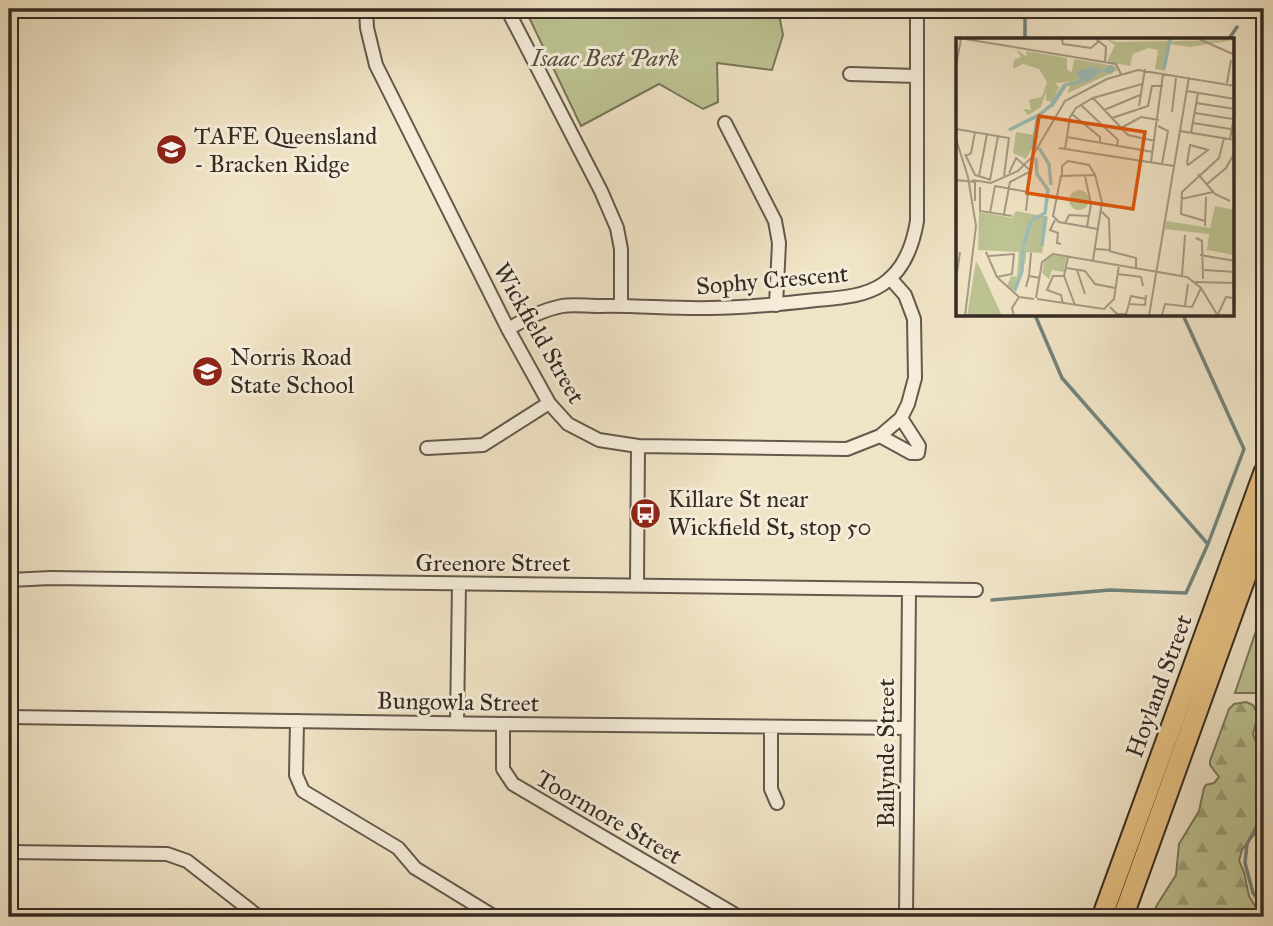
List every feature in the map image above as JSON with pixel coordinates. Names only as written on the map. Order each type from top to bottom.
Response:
[{"type":"main road","name":"Hoyland Street","points":[[1102,917],[1264,472]]},
{"type":"main road","name":"Hoyland Street","points":[[1123,917],[1264,526]]},
{"type":"street","name":"Wickfield Street","points":[[366,9],[367,28],[376,65],[508,329],[549,403],[568,424],[599,440],[638,446],[847,449],[880,436],[901,418],[915,378],[914,319],[905,295],[890,278]]},
{"type":"street","points":[[507,9],[617,228],[621,249],[621,306]]},
{"type":"street","name":"Sophy Crescent","points":[[508,329],[537,313],[564,306],[710,308],[776,305],[860,294],[882,285],[907,255],[918,221],[917,9]]},
{"type":"street","points":[[850,74],[916,76]]},
{"type":"street","points":[[725,123],[775,221],[779,243],[776,305]]},
{"type":"street","points":[[427,448],[483,445],[549,403]]},
{"type":"street","points":[[880,436],[911,453],[918,453],[919,446],[901,418]]},
{"type":"street","points":[[637,585],[638,446]]},
{"type":"street","name":"Greenore Street","points":[[9,580],[51,578],[976,590]]},
{"type":"street","points":[[457,723],[458,584]]},
{"type":"street","name":"Ballynde Street","points":[[906,917],[909,589]]},
{"type":"street","name":"Bungowla Street","points":[[9,717],[906,728]]},
{"type":"street","points":[[297,721],[296,775],[303,791],[398,848],[415,868],[495,917]]},
{"type":"street","name":"Toormore Street","points":[[503,724],[503,769],[513,784],[739,917]]},
{"type":"street","points":[[771,727],[771,789],[777,803]]},
{"type":"street","points":[[9,852],[167,854],[187,861],[259,917]]},
{"type":"green space","name":"Isaac Best Park","points":[[525,9],[778,9],[783,35],[772,70],[717,63],[718,102],[703,109],[659,84],[581,126]]},
{"type":"green space","points":[[1264,607],[1264,693],[1235,693]]},
{"type":"green space","points":[[1246,702],[1253,705],[1258,715],[1253,734],[1264,763],[1264,822],[1242,850],[1239,861],[1249,896],[1262,917],[1152,917],[1176,875],[1179,844],[1199,811],[1204,788],[1219,777],[1210,761],[1229,709],[1234,704]]},
{"type":"waterway","points":[[1025,9],[1025,38]]},
{"type":"waterway","points":[[1229,38],[1237,27]]},
{"type":"waterway","points":[[1036,317],[1062,378],[1207,543]]},
{"type":"waterway","points":[[992,600],[1110,590],[1186,593],[1244,449],[1184,317]]},
{"type":"waterway","points":[[1264,813],[1247,844],[1245,863],[1253,893],[1264,908]]},
{"type":"place","name":"TAFE Queensland - Bracken Ridge","points":[[171,150]]},
{"type":"place","name":"Norris Road State School","points":[[207,371]]},
{"type":"place","name":"Killare St near Wickfield St, stop 50","points":[[645,513]]}]
